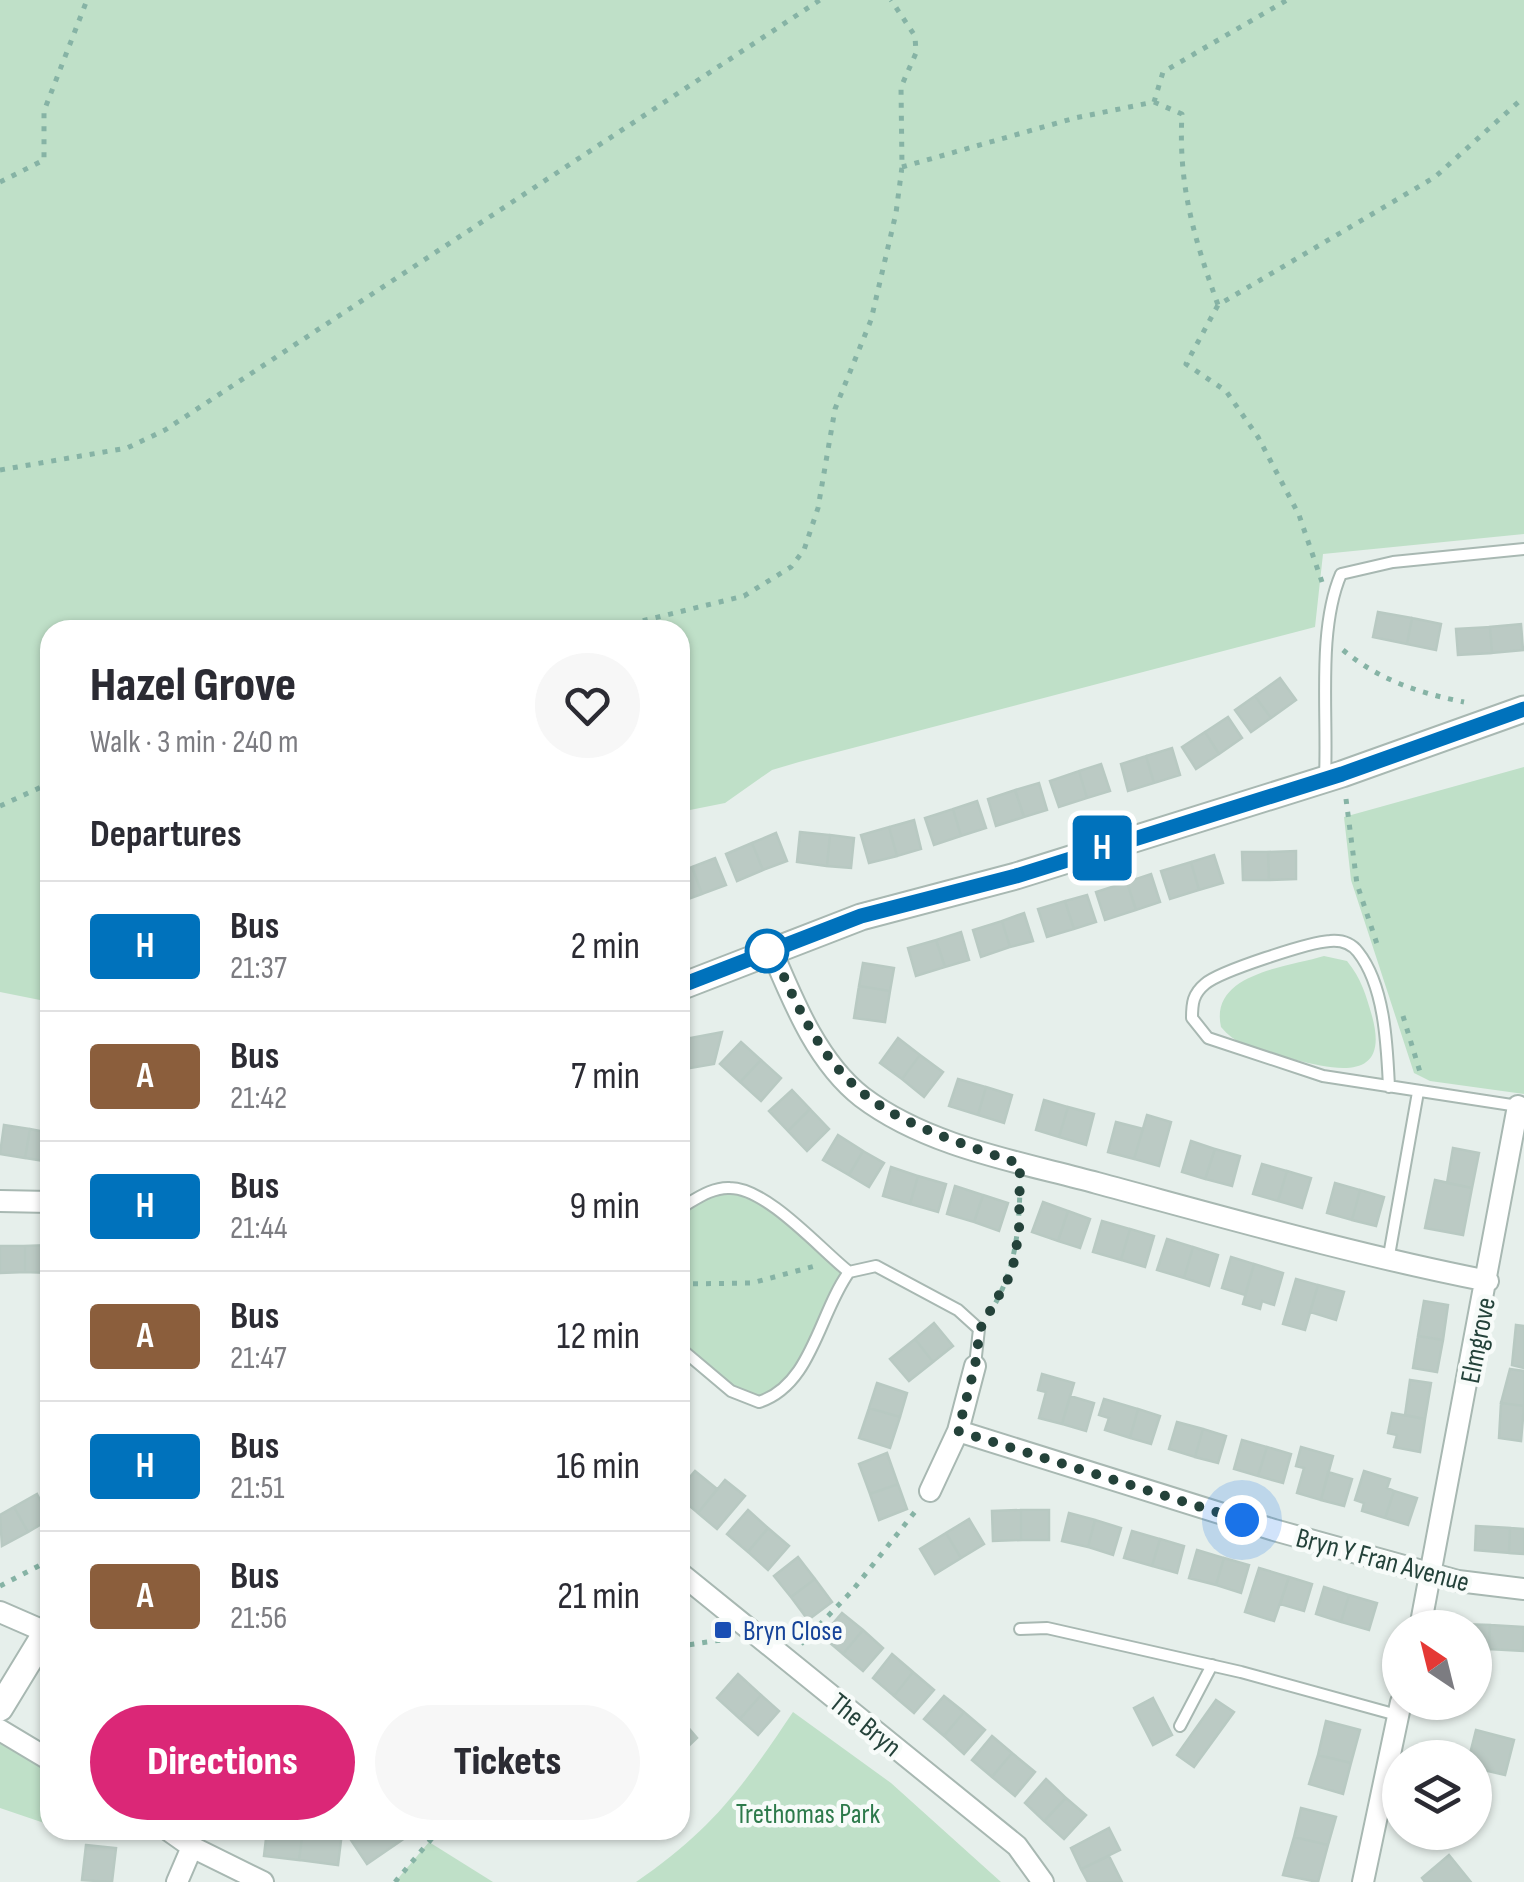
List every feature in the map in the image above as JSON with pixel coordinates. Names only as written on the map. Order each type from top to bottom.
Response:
[{"type":"street","points":[[690,982],[861,916],[1016,876],[1334,775],[1524,709]]},
{"type":"street","points":[[772,949],[816,1043],[861,1096],[944,1139],[1020,1164],[1388,1261],[1488,1281]]},
{"type":"street","name":"Elmgrove","points":[[1424,1610],[1518,1106]]},
{"type":"street","points":[[0,1201],[40,1202]]},
{"type":"street","points":[[930,1491],[958,1431],[975,1366]]},
{"type":"street","name":"Bryn Y Fran Avenue","points":[[958,1431],[1274,1530],[1433,1574],[1524,1589]]},
{"type":"street","name":"The Bryn","points":[[690,1586],[1017,1846],[1043,1882]]},
{"type":"street","points":[[0,1612],[40,1626]]},
{"type":"street","points":[[0,1708],[40,1642]]},
{"type":"street","points":[[1364,1882],[1397,1720]]},
{"type":"street","points":[[0,1730],[40,1754]]},
{"type":"street","points":[[182,1840],[263,1882]]},
{"type":"street","points":[[176,1882],[192,1847]]},
{"type":"lane","points":[[1334,775],[1326,635],[1331,598],[1341,574],[1393,562],[1524,550]]},
{"type":"lane","points":[[1389,1087],[1385,1019],[1359,952],[1346,942],[1328,941],[1235,968],[1206,983],[1192,998],[1192,1018],[1208,1038],[1322,1076],[1423,1093],[1518,1106]]},
{"type":"lane","points":[[1388,1261],[1423,1093]]},
{"type":"lane","points":[[690,1202],[712,1190],[732,1187],[784,1215],[849,1272]]},
{"type":"lane","points":[[690,1356],[732,1392],[759,1402],[776,1396],[797,1376],[830,1298],[849,1272],[876,1266],[958,1310],[980,1329],[975,1366]]},
{"type":"lane","points":[[1020,1629],[1047,1628],[1382,1705]]},
{"type":"lane","points":[[1180,1726],[1212,1666]]},
{"type":"path","points":[[0,182],[44,160],[44,111],[87,0]]},
{"type":"path","points":[[0,470],[128,448],[165,430],[820,0]]},
{"type":"path","points":[[646,620],[744,596],[791,567],[804,550],[818,508],[835,409],[871,320],[902,166],[900,86],[916,53],[915,36],[891,0]]},
{"type":"path","points":[[1154,102],[1162,72],[1287,0]]},
{"type":"path","points":[[1331,598],[1315,570],[1299,516],[1258,437],[1226,391],[1186,364],[1218,305],[1435,177],[1524,97]]},
{"type":"path","points":[[902,166],[1075,118],[1154,102],[1182,114],[1179,166],[1200,256],[1218,305]]},
{"type":"path","points":[[1326,635],[1369,671],[1428,694],[1468,702]]},
{"type":"path","points":[[1334,775],[1357,884],[1382,960]]},
{"type":"path","points":[[0,806],[40,788]]},
{"type":"path","points":[[1402,1013],[1423,1093]]},
{"type":"path","points":[[980,1329],[1012,1272],[1019,1232],[1020,1164]]},
{"type":"path","points":[[690,1284],[752,1283],[835,1261]]},
{"type":"path","points":[[785,1660],[852,1590],[930,1491]]},
{"type":"path","points":[[0,1586],[40,1565]]},
{"type":"path","points":[[690,1645],[755,1636]]},
{"type":"path","points":[[395,1882],[431,1840]]},
{"type":"green space","points":[[0,0],[1524,0],[1524,534],[1323,554],[1315,627],[799,762],[772,770],[725,803],[690,810],[690,620],[40,620],[40,1000],[0,992]]},
{"type":"green space","points":[[1524,767],[1524,1094],[1430,1081],[1414,1073],[1351,880],[1344,817]]},
{"type":"green space","points":[[1324,956],[1347,961],[1362,987],[1376,1037],[1374,1052],[1367,1061],[1344,1068],[1312,1064],[1246,1045],[1221,1027],[1221,1009],[1227,995],[1239,984],[1272,969]]},
{"type":"green space","points":[[712,1190],[751,1195],[849,1272],[797,1376],[759,1402],[731,1391],[690,1356],[690,1202]]},
{"type":"green space","name":"Trethomas Park","points":[[793,1712],[891,1783],[1001,1882],[636,1882],[706,1825],[758,1763]]},
{"type":"green space","points":[[0,1730],[40,1754],[40,1822],[0,1808]]},
{"type":"green space","points":[[429,1842],[493,1882],[395,1882]]},
{"type":"building","points":[[1378,612],[1412,618],[1407,644],[1373,637]]},
{"type":"building","points":[[1412,618],[1441,624],[1436,650],[1407,644]]},
{"type":"building","points":[[1521,624],[1523,650],[1492,653],[1490,627]]},
{"type":"building","points":[[1490,627],[1492,653],[1458,655],[1456,629]]},
{"type":"building","points":[[1280,678],[1296,700],[1271,718],[1255,696]]},
{"type":"building","points":[[1255,696],[1271,718],[1251,732],[1235,710]]},
{"type":"building","points":[[1228,717],[1242,738],[1219,754],[1205,732]]},
{"type":"building","points":[[1205,732],[1219,754],[1196,769],[1182,747]]},
{"type":"building","points":[[1172,748],[1180,775],[1154,783],[1146,756]]},
{"type":"building","points":[[1146,756],[1154,783],[1128,791],[1121,764]]},
{"type":"building","points":[[1101,764],[1110,791],[1087,798],[1079,771]]},
{"type":"building","points":[[1079,771],[1087,798],[1059,807],[1050,781]]},
{"type":"building","points":[[1039,783],[1047,810],[1024,817],[1015,790]]},
{"type":"building","points":[[1015,790],[1024,817],[996,826],[988,799]]},
{"type":"building","points":[[977,801],[986,828],[961,836],[953,809]]},
{"type":"building","points":[[953,809],[961,836],[934,845],[925,818]]},
{"type":"building","points":[[914,820],[921,849],[897,856],[889,827]]},
{"type":"building","points":[[889,827],[897,856],[869,863],[861,835]]},
{"type":"building","points":[[800,832],[830,835],[827,866],[797,862]]},
{"type":"building","points":[[776,833],[787,861],[763,870],[752,843]]},
{"type":"building","points":[[830,835],[854,838],[851,868],[827,866]]},
{"type":"building","points":[[752,843],[763,870],[737,881],[726,854]]},
{"type":"building","points":[[1296,851],[1296,879],[1269,880],[1268,852]]},
{"type":"building","points":[[1242,852],[1268,852],[1269,880],[1243,880]]},
{"type":"building","points":[[1214,855],[1223,883],[1199,890],[1191,862]]},
{"type":"building","points":[[715,858],[726,885],[702,894],[692,867]]},
{"type":"building","points":[[1191,862],[1199,890],[1170,899],[1161,871]]},
{"type":"building","points":[[690,868],[702,894],[690,898]]},
{"type":"building","points":[[1151,874],[1160,902],[1136,910],[1127,882]]},
{"type":"building","points":[[1127,882],[1136,910],[1105,920],[1096,892]]},
{"type":"building","points":[[1087,895],[1096,922],[1074,929],[1065,901]]},
{"type":"building","points":[[1065,901],[1074,929],[1047,937],[1038,909]]},
{"type":"building","points":[[1024,913],[1033,941],[1010,947],[1002,921]]},
{"type":"building","points":[[1002,921],[1010,947],[981,957],[973,930]]},
{"type":"building","points":[[961,932],[969,960],[945,967],[936,940]]},
{"type":"building","points":[[936,940],[945,967],[916,976],[908,948]]},
{"type":"building","points":[[863,963],[894,968],[890,991],[859,986]]},
{"type":"building","points":[[859,986],[890,991],[885,1022],[854,1018]]},
{"type":"building","points":[[722,1032],[714,1064],[690,1068],[690,1038]]},
{"type":"building","points":[[898,1038],[920,1055],[902,1079],[880,1063]]},
{"type":"building","points":[[741,1042],[761,1060],[740,1082],[720,1064]]},
{"type":"building","points":[[920,1055],[943,1072],[924,1097],[902,1079]]},
{"type":"building","points":[[761,1060],[781,1078],[761,1101],[740,1082]]},
{"type":"building","points":[[958,1079],[986,1087],[978,1115],[949,1106]]},
{"type":"building","points":[[986,1087],[1012,1095],[1004,1123],[978,1115]]},
{"type":"building","points":[[792,1090],[810,1109],[788,1131],[769,1111]]},
{"type":"building","points":[[1044,1100],[1068,1107],[1059,1137],[1036,1130]]},
{"type":"building","points":[[1068,1107],[1094,1114],[1086,1145],[1059,1137]]},
{"type":"building","points":[[810,1109],[829,1129],[807,1151],[788,1131]]},
{"type":"building","points":[[1147,1115],[1171,1122],[1159,1166],[1134,1159]]},
{"type":"building","points":[[1116,1122],[1143,1129],[1134,1159],[1108,1152]]},
{"type":"building","points":[[4,1125],[30,1129],[25,1158],[0,1154]]},
{"type":"building","points":[[30,1129],[40,1131],[40,1160],[25,1158]]},
{"type":"building","points":[[838,1135],[863,1151],[849,1175],[823,1160]]},
{"type":"building","points":[[1191,1141],[1215,1149],[1205,1179],[1182,1172]]},
{"type":"building","points":[[1453,1148],[1479,1153],[1472,1188],[1447,1183]]},
{"type":"building","points":[[1215,1149],[1240,1156],[1232,1186],[1205,1179]]},
{"type":"building","points":[[863,1151],[884,1163],[869,1187],[849,1175]]},
{"type":"building","points":[[1262,1164],[1287,1171],[1278,1201],[1253,1194]]},
{"type":"building","points":[[891,1167],[918,1176],[910,1204],[883,1196]]},
{"type":"building","points":[[1287,1171],[1311,1178],[1302,1208],[1278,1201]]},
{"type":"building","points":[[918,1176],[946,1184],[938,1212],[910,1204]]},
{"type":"building","points":[[1435,1180],[1472,1188],[1463,1235],[1425,1228]]},
{"type":"building","points":[[1335,1183],[1360,1190],[1352,1220],[1327,1213]]},
{"type":"building","points":[[955,1186],[983,1195],[974,1222],[947,1214]]},
{"type":"building","points":[[1360,1190],[1384,1197],[1376,1226],[1352,1220]]},
{"type":"building","points":[[983,1195],[1008,1203],[999,1231],[974,1222]]},
{"type":"building","points":[[1043,1202],[1068,1211],[1058,1241],[1032,1232]]},
{"type":"building","points":[[1068,1211],[1090,1219],[1080,1248],[1058,1241]]},
{"type":"building","points":[[1102,1221],[1130,1229],[1121,1260],[1093,1252]]},
{"type":"building","points":[[1130,1229],[1154,1236],[1145,1267],[1121,1260]]},
{"type":"building","points":[[1167,1239],[1193,1247],[1184,1278],[1157,1270]]},
{"type":"building","points":[[40,1245],[40,1273],[25,1272],[25,1246]]},
{"type":"building","points":[[0,1246],[25,1246],[25,1272],[0,1273]]},
{"type":"building","points":[[1193,1247],[1218,1255],[1209,1286],[1184,1278]]},
{"type":"building","points":[[1231,1257],[1254,1264],[1245,1295],[1222,1288]]},
{"type":"building","points":[[1254,1264],[1283,1273],[1274,1305],[1262,1301],[1260,1309],[1243,1304]]},
{"type":"building","points":[[1296,1279],[1318,1285],[1305,1330],[1283,1324]]},
{"type":"building","points":[[1318,1285],[1344,1292],[1336,1320],[1310,1312]]},
{"type":"building","points":[[1424,1301],[1448,1305],[1443,1340],[1418,1336]]},
{"type":"building","points":[[934,1323],[953,1346],[933,1362],[915,1339]]},
{"type":"building","points":[[1516,1325],[1524,1326],[1524,1368],[1512,1365]]},
{"type":"building","points":[[1418,1336],[1443,1340],[1437,1372],[1413,1368]]},
{"type":"building","points":[[915,1339],[933,1362],[909,1381],[890,1359]]},
{"type":"building","points":[[1510,1369],[1524,1371],[1524,1406],[1501,1403]]},
{"type":"building","points":[[1042,1374],[1074,1383],[1062,1424],[1039,1418],[1046,1392],[1038,1390]]},
{"type":"building","points":[[1410,1380],[1431,1383],[1425,1419],[1405,1415]]},
{"type":"building","points":[[877,1383],[907,1393],[900,1417],[869,1408]]},
{"type":"building","points":[[1070,1396],[1094,1403],[1086,1431],[1062,1424]]},
{"type":"building","points":[[1104,1399],[1138,1409],[1130,1438],[1105,1430],[1109,1418],[1099,1415]]},
{"type":"building","points":[[1501,1403],[1524,1406],[1521,1441],[1499,1438]]},
{"type":"building","points":[[869,1408],[900,1417],[890,1448],[859,1438]]},
{"type":"building","points":[[1138,1409],[1160,1416],[1151,1444],[1130,1438]]},
{"type":"building","points":[[1392,1413],[1425,1419],[1420,1452],[1394,1447],[1397,1435],[1388,1433]]},
{"type":"building","points":[[1177,1422],[1203,1429],[1195,1457],[1169,1449]]},
{"type":"building","points":[[1203,1429],[1226,1436],[1218,1463],[1195,1457]]},
{"type":"building","points":[[1242,1440],[1267,1447],[1258,1476],[1234,1469]]},
{"type":"building","points":[[1267,1447],[1291,1454],[1283,1483],[1258,1476]]},
{"type":"building","points":[[1301,1447],[1333,1456],[1321,1500],[1297,1493],[1304,1468],[1296,1466]]},
{"type":"building","points":[[887,1453],[898,1484],[870,1494],[859,1464]]},
{"type":"building","points":[[695,1471],[717,1489],[698,1513],[690,1506],[690,1477]]},
{"type":"building","points":[[1364,1471],[1390,1479],[1387,1488],[1394,1491],[1385,1518],[1362,1511],[1364,1503],[1355,1500]]},
{"type":"building","points":[[1328,1472],[1352,1479],[1344,1506],[1321,1500]]},
{"type":"building","points":[[725,1480],[745,1496],[717,1529],[698,1513]]},
{"type":"building","points":[[898,1484],[907,1509],[879,1520],[870,1494]]},
{"type":"building","points":[[1394,1491],[1417,1498],[1408,1525],[1385,1518]]},
{"type":"building","points":[[37,1494],[40,1525],[28,1532],[14,1507]]},
{"type":"building","points":[[14,1507],[28,1532],[2,1546],[0,1515]]},
{"type":"building","points":[[748,1510],[768,1528],[748,1552],[727,1534]]},
{"type":"building","points":[[1021,1510],[1049,1510],[1049,1540],[1021,1540]]},
{"type":"building","points":[[1021,1510],[1021,1540],[993,1541],[992,1511]]},
{"type":"building","points":[[1069,1513],[1095,1520],[1088,1547],[1062,1541]]},
{"type":"building","points":[[969,1519],[984,1544],[961,1558],[946,1533]]},
{"type":"building","points":[[1095,1520],[1121,1528],[1113,1555],[1088,1547]]},
{"type":"building","points":[[1476,1526],[1510,1528],[1509,1553],[1475,1550]]},
{"type":"building","points":[[768,1528],[789,1546],[768,1570],[748,1552]]},
{"type":"building","points":[[1510,1528],[1524,1529],[1524,1554],[1509,1553]]},
{"type":"building","points":[[1132,1531],[1160,1539],[1152,1566],[1124,1558]]},
{"type":"building","points":[[946,1533],[961,1558],[935,1574],[920,1549]]},
{"type":"building","points":[[1160,1539],[1184,1546],[1177,1573],[1152,1566]]},
{"type":"building","points":[[1197,1550],[1224,1558],[1216,1585],[1189,1578]]},
{"type":"building","points":[[798,1557],[815,1579],[791,1597],[774,1576]]},
{"type":"building","points":[[1224,1558],[1249,1565],[1241,1593],[1216,1585]]},
{"type":"building","points":[[1259,1568],[1289,1577],[1274,1621],[1245,1612]]},
{"type":"building","points":[[1289,1577],[1312,1584],[1304,1611],[1280,1604]]},
{"type":"building","points":[[815,1579],[832,1602],[808,1620],[791,1597]]},
{"type":"building","points":[[1324,1587],[1349,1595],[1341,1622],[1316,1614]]},
{"type":"building","points":[[1349,1595],[1377,1603],[1369,1630],[1341,1622]]},
{"type":"building","points":[[842,1613],[863,1630],[843,1654],[822,1636]]},
{"type":"building","points":[[1492,1625],[1524,1627],[1523,1651],[1492,1649]]},
{"type":"building","points":[[863,1630],[883,1648],[863,1671],[843,1654]]},
{"type":"building","points":[[892,1654],[913,1672],[894,1696],[873,1678]]},
{"type":"building","points":[[913,1672],[934,1690],[914,1713],[894,1696]]},
{"type":"building","points":[[738,1674],[761,1695],[740,1719],[717,1698]]},
{"type":"building","points":[[761,1695],[779,1711],[758,1735],[740,1719]]},
{"type":"building","points":[[944,1696],[964,1712],[944,1736],[924,1719]]},
{"type":"building","points":[[1153,1698],[1172,1735],[1153,1745],[1134,1708]]},
{"type":"building","points":[[1216,1700],[1234,1712],[1194,1767],[1177,1755]]},
{"type":"building","points":[[964,1712],[985,1730],[964,1754],[944,1736]]},
{"type":"building","points":[[1326,1721],[1360,1730],[1351,1763],[1318,1755]]},
{"type":"building","points":[[1476,1730],[1514,1740],[1505,1775],[1492,1772],[1492,1740],[1474,1740]]},
{"type":"building","points":[[992,1736],[1012,1753],[992,1777],[972,1760]]},
{"type":"building","points":[[1012,1753],[1035,1772],[1015,1796],[992,1777]]},
{"type":"building","points":[[1318,1755],[1351,1763],[1343,1794],[1309,1784]]},
{"type":"building","points":[[1046,1779],[1066,1798],[1044,1821],[1025,1803]]},
{"type":"building","points":[[1066,1798],[1086,1815],[1064,1839],[1044,1821]]},
{"type":"building","points":[[1301,1808],[1336,1817],[1328,1845],[1294,1837]]},
{"type":"building","points":[[1109,1828],[1120,1850],[1081,1869],[1071,1848]]},
{"type":"building","points":[[1294,1837],[1328,1845],[1318,1882],[1283,1875]]},
{"type":"building","points":[[266,1840],[302,1840],[299,1860],[264,1856]]},
{"type":"building","points":[[302,1840],[341,1840],[338,1865],[299,1860]]},
{"type":"building","points":[[351,1840],[402,1840],[367,1864]]},
{"type":"building","points":[[86,1845],[116,1848],[112,1882],[82,1880]]},
{"type":"building","points":[[1449,1855],[1470,1881],[1425,1882],[1422,1878]]},
{"type":"building","points":[[1109,1856],[1122,1882],[1088,1882],[1081,1869]]},
{"type":"bus line","name":"H","points":[[690,982],[861,916],[1016,876],[1342,774],[1524,709]]},
{"type":"place","name":"Bryn Close","points":[[723,1630]]},
{"type":"route","points":[[767,951],[772,949],[796,1008],[816,1043],[861,1096],[944,1139],[1020,1164],[1019,1232],[1012,1272],[980,1329],[958,1431],[1242,1520]]}]
